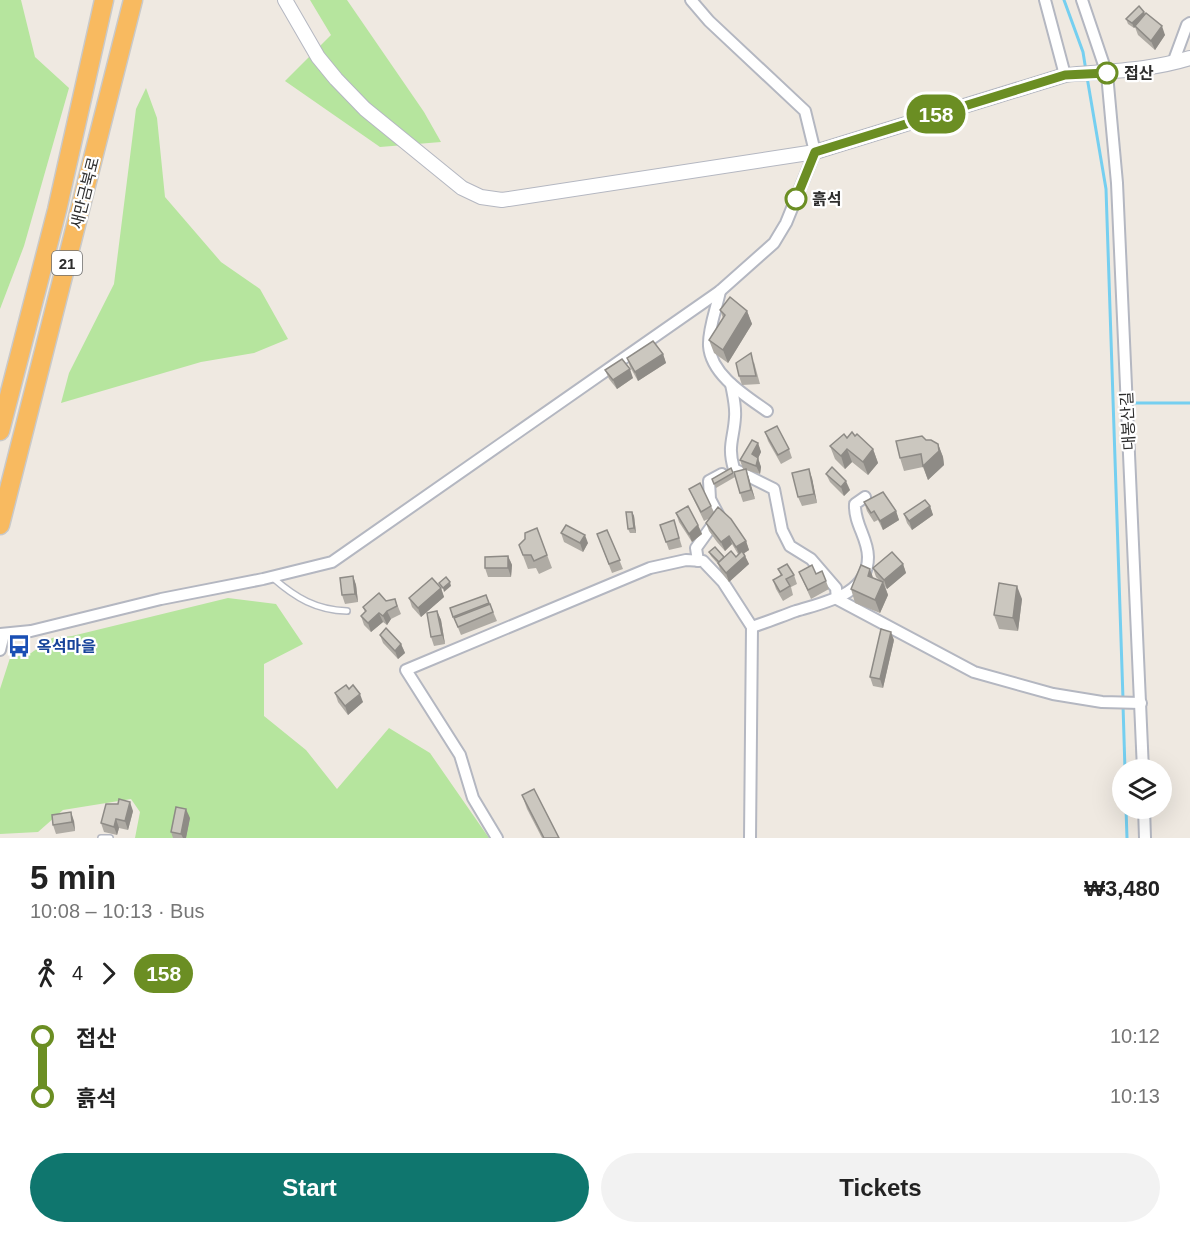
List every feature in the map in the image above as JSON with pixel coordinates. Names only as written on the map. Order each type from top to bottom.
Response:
[{"type":"highway","name":"새만금북로","points":[[0,431],[57,210],[104,0]]},
{"type":"highway","name":"새만금북로","points":[[0,525],[133,0]]},
{"type":"street","points":[[285,0],[318,57],[365,109],[462,188],[481,197],[502,200],[815,152],[1072,74],[1104,74],[1173,63],[1190,58]]},
{"type":"street","points":[[0,650],[2,634],[272,577],[332,562],[720,291],[774,243],[786,223],[815,152],[805,111],[709,21],[691,0]]},
{"type":"street","points":[[1045,0],[1072,74]]},
{"type":"street","name":"대봉산길","points":[[1082,0],[1104,74],[1119,224],[1142,759]]},
{"type":"street","points":[[1173,63],[1186,25],[1190,23]]},
{"type":"street","points":[[720,291],[709,346],[714,361],[731,384],[766,411]]},
{"type":"street","points":[[731,384],[735,419],[731,432],[730,456],[734,469],[774,489],[782,530],[790,546],[811,559],[836,588],[837,599]]},
{"type":"street","points":[[698,561],[696,548],[719,516],[710,499],[709,481],[734,469]]},
{"type":"street","points":[[752,627],[837,599],[855,587],[867,572],[866,537],[854,516],[855,504],[865,497]]},
{"type":"street","points":[[496,838],[473,798],[460,755],[406,670],[650,568],[686,560],[703,561],[723,582],[752,627],[750,838]]},
{"type":"street","points":[[837,599],[974,672],[1053,694],[1138,703]]},
{"type":"street","points":[[1144,819],[1145,838]]},
{"type":"lane","points":[[272,577],[306,603],[329,610],[347,611]]},
{"type":"lane","points":[[101,838],[110,838]]},
{"type":"green space","points":[[0,0],[21,0],[35,57],[69,88],[24,246],[0,309]]},
{"type":"green space","points":[[310,0],[347,0],[424,112],[441,142],[380,147],[285,81],[331,35]]},
{"type":"green space","points":[[146,88],[157,118],[165,197],[221,262],[260,289],[288,339],[254,353],[201,362],[61,403],[69,373],[114,284],[136,109]]},
{"type":"green space","points":[[228,598],[276,604],[303,644],[264,664],[264,716],[306,750],[337,789],[389,728],[430,753],[489,838],[135,838],[140,812],[131,799],[63,810],[38,832],[0,834],[0,689],[10,658],[31,653],[52,638],[72,636]]},
{"type":"building","points":[[1139,6],[1144,12],[1132,23],[1126,19]]},
{"type":"building","points":[[1146,13],[1162,26],[1151,41],[1135,26]]},
{"type":"building","points":[[730,297],[747,311],[723,350],[709,340],[725,315],[720,310]]},
{"type":"building","points":[[653,341],[663,354],[635,372],[627,358]]},
{"type":"building","points":[[751,353],[756,376],[739,376],[736,363]]},
{"type":"building","points":[[622,359],[630,369],[613,380],[605,370]]},
{"type":"building","points":[[777,426],[789,449],[778,455],[765,432]]},
{"type":"building","points":[[852,432],[873,449],[863,462],[847,449],[841,456],[830,446],[844,434],[847,438]]},
{"type":"building","points":[[922,436],[938,444],[939,451],[923,466],[921,454],[900,458],[896,441]]},
{"type":"building","points":[[752,440],[758,443],[752,454],[758,458],[756,466],[740,460]]},
{"type":"building","points":[[832,467],[846,481],[841,487],[826,474]]},
{"type":"building","points":[[731,468],[733,473],[714,484],[712,479]]},
{"type":"building","points":[[746,469],[751,490],[740,493],[734,472]]},
{"type":"building","points":[[809,469],[814,494],[798,497],[792,473]]},
{"type":"building","points":[[700,483],[711,506],[701,512],[689,489]]},
{"type":"building","points":[[883,492],[896,511],[880,521],[874,511],[871,513],[864,502]]},
{"type":"building","points":[[925,500],[930,506],[909,521],[904,514]]},
{"type":"building","points":[[688,506],[698,525],[689,534],[676,513]]},
{"type":"building","points":[[718,507],[731,519],[746,541],[736,547],[729,536],[721,542],[706,523]]},
{"type":"building","points":[[626,512],[632,512],[634,528],[628,529]]},
{"type":"building","points":[[674,520],[679,538],[666,542],[660,525]]},
{"type":"building","points":[[566,525],[585,535],[580,543],[561,533]]},
{"type":"building","points":[[537,528],[547,555],[534,561],[531,555],[523,555],[519,545],[525,539],[525,533]]},
{"type":"building","points":[[607,530],[620,560],[609,564],[597,534]]},
{"type":"building","points":[[715,547],[724,557],[719,562],[709,552]]},
{"type":"building","points":[[731,551],[736,557],[742,551],[745,556],[726,573],[718,563]]},
{"type":"building","points":[[892,552],[903,564],[884,580],[873,568]]},
{"type":"building","points":[[508,556],[508,568],[485,568],[485,557]]},
{"type":"building","points":[[787,564],[794,575],[786,579],[790,586],[780,592],[773,580],[782,575],[778,569]]},
{"type":"building","points":[[812,565],[816,574],[822,571],[826,581],[808,590],[799,572]]},
{"type":"building","points":[[861,565],[870,569],[868,576],[883,582],[875,600],[851,589]]},
{"type":"building","points":[[353,576],[355,594],[342,595],[340,578]]},
{"type":"building","points":[[446,577],[450,582],[443,588],[439,583]]},
{"type":"building","points":[[432,578],[441,588],[418,608],[409,598]]},
{"type":"building","points":[[999,583],[1017,586],[1013,618],[994,615]]},
{"type":"building","points":[[379,593],[386,601],[395,599],[397,606],[383,616],[379,613],[368,623],[361,616],[366,611],[363,607]]},
{"type":"building","points":[[486,595],[489,603],[453,617],[450,608]]},
{"type":"building","points":[[490,604],[493,612],[458,627],[454,618]]},
{"type":"building","points":[[437,611],[442,635],[431,637],[427,613]]},
{"type":"building","points":[[386,628],[401,644],[395,651],[380,635]]},
{"type":"building","points":[[881,629],[891,632],[880,679],[870,677]]},
{"type":"building","points":[[346,685],[349,689],[353,685],[360,694],[345,706],[335,693]]},
{"type":"building","points":[[534,789],[559,838],[544,838],[522,795]]},
{"type":"building","points":[[119,799],[130,802],[125,821],[116,819],[114,827],[101,823],[106,804],[118,804]]},
{"type":"building","points":[[176,807],[186,809],[181,834],[171,832]]},
{"type":"building","points":[[71,812],[72,822],[53,825],[52,815]]},
{"type":"waterway","points":[[1064,0],[1083,52],[1086,71]]},
{"type":"waterway","points":[[1087,77],[1106,189],[1123,699]]},
{"type":"waterway","points":[[1134,403],[1190,403]]},
{"type":"waterway","points":[[1123,705],[1125,759]]},
{"type":"waterway","points":[[1126,819],[1127,838]]},
{"type":"bus line","name":"158","points":[[796,199],[815,152],[1065,75],[1107,73]]},
{"type":"place","name":"접산","points":[[1107,73]]},
{"type":"place","name":"흙석","points":[[796,199]]},
{"type":"place","name":"옥석마을","points":[[19,646]]}]
